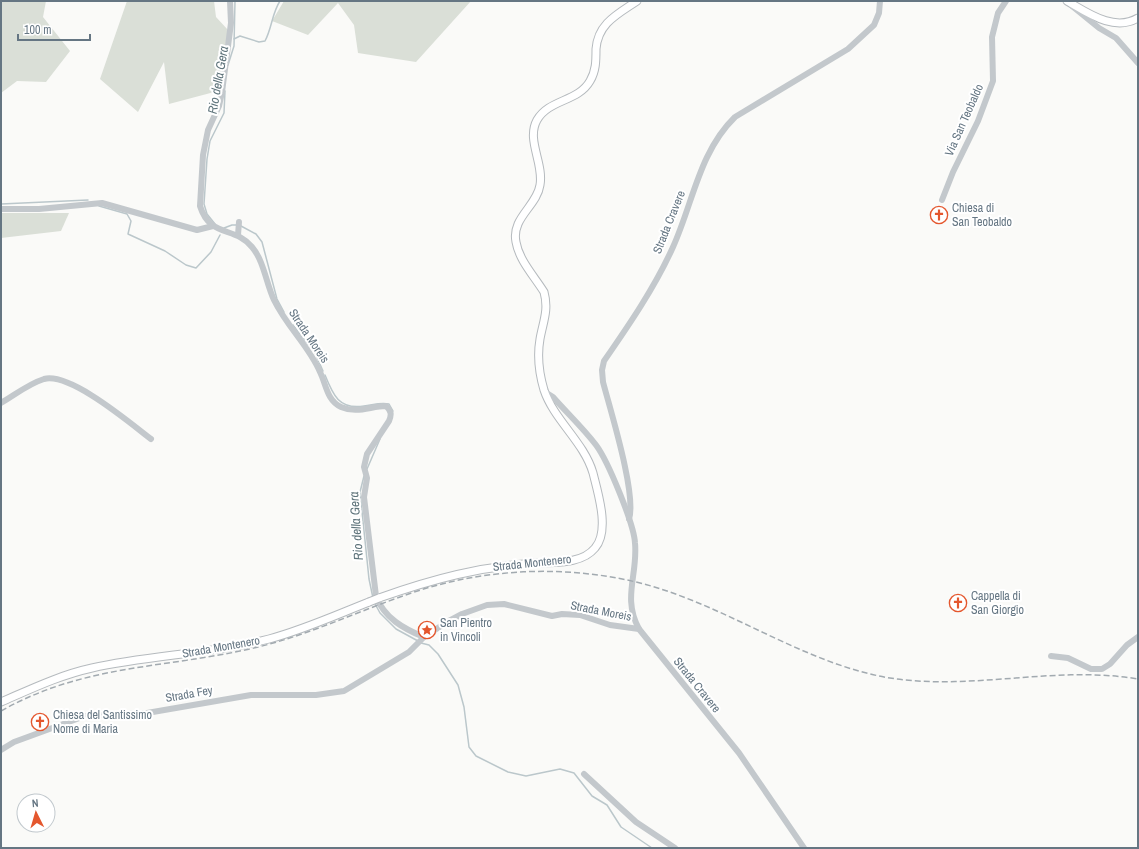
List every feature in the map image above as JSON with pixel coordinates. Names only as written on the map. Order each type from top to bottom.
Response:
[{"type":"main road","name":"Strada Montenero","points":[[1,702],[40,684],[71,673],[115,664],[238,646],[270,639],[296,631],[379,598],[420,584],[500,565],[570,560],[586,556],[595,548],[599,540],[603,518],[592,471],[545,392],[540,378],[538,362],[540,339],[547,314],[546,299],[544,292],[523,260],[515,241],[518,223],[535,198],[540,185],[540,167],[533,138],[534,128],[543,112],[550,106],[575,95],[590,82],[595,70],[598,40],[603,27],[616,15],[637,1]]},
{"type":"main road","points":[[1068,1],[1108,22],[1124,23],[1138,18]]},
{"type":"street","points":[[230,1],[231,23],[222,92],[219,106],[208,130],[203,155],[199,197],[202,214],[213,226],[228,233],[238,235],[239,225]]},
{"type":"street","name":"Strada Cravere","points":[[629,519],[631,510],[626,470],[603,382],[602,370],[604,361],[645,300],[673,247],[706,156],[724,128],[735,117],[848,49],[874,24],[879,13],[880,1]]},
{"type":"street","name":"Via San Teobaldo","points":[[942,200],[953,172],[978,121],[992,81],[992,37],[998,13],[1006,1]]},
{"type":"street","points":[[1068,1],[1077,12],[1116,38],[1138,63]]},
{"type":"street","points":[[1,209],[39,209],[102,202],[197,230],[213,226]]},
{"type":"street","name":"Strada Moreis","points":[[238,235],[256,251],[270,290],[284,320],[312,356],[328,395],[334,402],[341,407],[352,410],[362,410],[379,406],[386,406],[390,410],[391,416],[389,421],[368,454],[364,497],[376,596],[382,609],[391,618],[421,640]]},
{"type":"street","points":[[1,403],[24,388],[44,379],[56,378],[72,384],[95,398],[151,439]]},
{"type":"street","name":"Strada Cravere","points":[[545,392],[553,397],[597,446],[629,519],[634,532],[636,555],[630,600],[633,618],[639,629],[668,667],[739,753],[804,848]]},
{"type":"street","name":"Strada Moreis","points":[[316,696],[344,691],[385,667],[421,640],[462,614],[494,604],[504,604],[552,616],[562,614],[580,615],[610,625],[639,629]]},
{"type":"street","points":[[1051,656],[1068,658],[1091,669],[1102,669],[1110,664],[1127,645],[1138,637]]},
{"type":"street","name":"Strada Fey","points":[[1,750],[14,742],[85,716],[147,712],[250,695],[316,696]]},
{"type":"street","points":[[584,774],[636,822],[675,848]]},
{"type":"shaded area","points":[[1,1],[46,1],[43,17],[70,51],[46,82],[17,81],[1,93]]},
{"type":"shaded area","points":[[127,1],[214,1],[216,17],[228,30],[218,91],[169,104],[164,62],[138,112],[100,79]]},
{"type":"shaded area","points":[[284,1],[471,1],[416,62],[358,53],[354,25],[338,3],[308,35],[272,21]]},
{"type":"shaded area","points":[[1,213],[69,213],[61,231],[1,238]]},
{"type":"waterway","points":[[228,65],[234,46],[235,1]]},
{"type":"waterway","points":[[234,39],[240,36],[259,42],[265,41],[275,10],[280,1]]},
{"type":"waterway","name":"Rio della Gera","points":[[215,224],[207,214],[204,204],[207,159],[210,141],[224,113],[225,91]]},
{"type":"waterway","points":[[1,204],[88,200]]},
{"type":"waterway","points":[[99,206],[127,214],[131,221],[128,234],[165,251],[186,265],[196,268],[211,252],[220,235]]},
{"type":"waterway","name":"Rio della Gera","points":[[224,228],[232,225],[238,225]]},
{"type":"waterway","name":"Rio della Gera","points":[[241,226],[256,234],[262,242],[277,299],[284,312]]},
{"type":"waterway","name":"Rio della Gera","points":[[293,325],[315,353],[323,371]]},
{"type":"waterway","name":"Rio della Gera","points":[[325,375],[334,395],[338,400],[348,406],[355,407],[386,403],[389,404],[393,411]]},
{"type":"waterway","name":"Rio della Gera","points":[[367,469],[380,439]]},
{"type":"waterway","name":"Rio della Gera","points":[[364,476],[360,492],[369,579],[373,598]]},
{"type":"waterway","name":"Rio della Gera","points":[[374,602],[380,613],[396,629],[418,641]]},
{"type":"waterway","name":"Rio della Gera","points":[[421,643],[429,645],[438,654],[458,685],[464,707],[469,747],[476,756],[508,772],[526,776],[560,769],[574,773],[592,796],[607,805],[621,827],[652,848]]},
{"type":"railway","points":[[1,711],[33,695],[96,675],[224,654],[277,642],[431,587],[489,575],[548,571],[607,576],[636,582],[669,592],[701,604],[826,660],[858,671],[890,678],[952,682],[1045,676],[1107,675],[1138,679]]},
{"type":"place","name":"Chiesa di San Teobaldo","points":[[939,215]]},
{"type":"place","name":"Cappella di San Giorgio","points":[[958,603]]},
{"type":"place","name":"San Pientro in Vincoli","points":[[427,630]]},
{"type":"place","name":"Chiesa del Santissimo Nome di Maria","points":[[40,722]]}]
